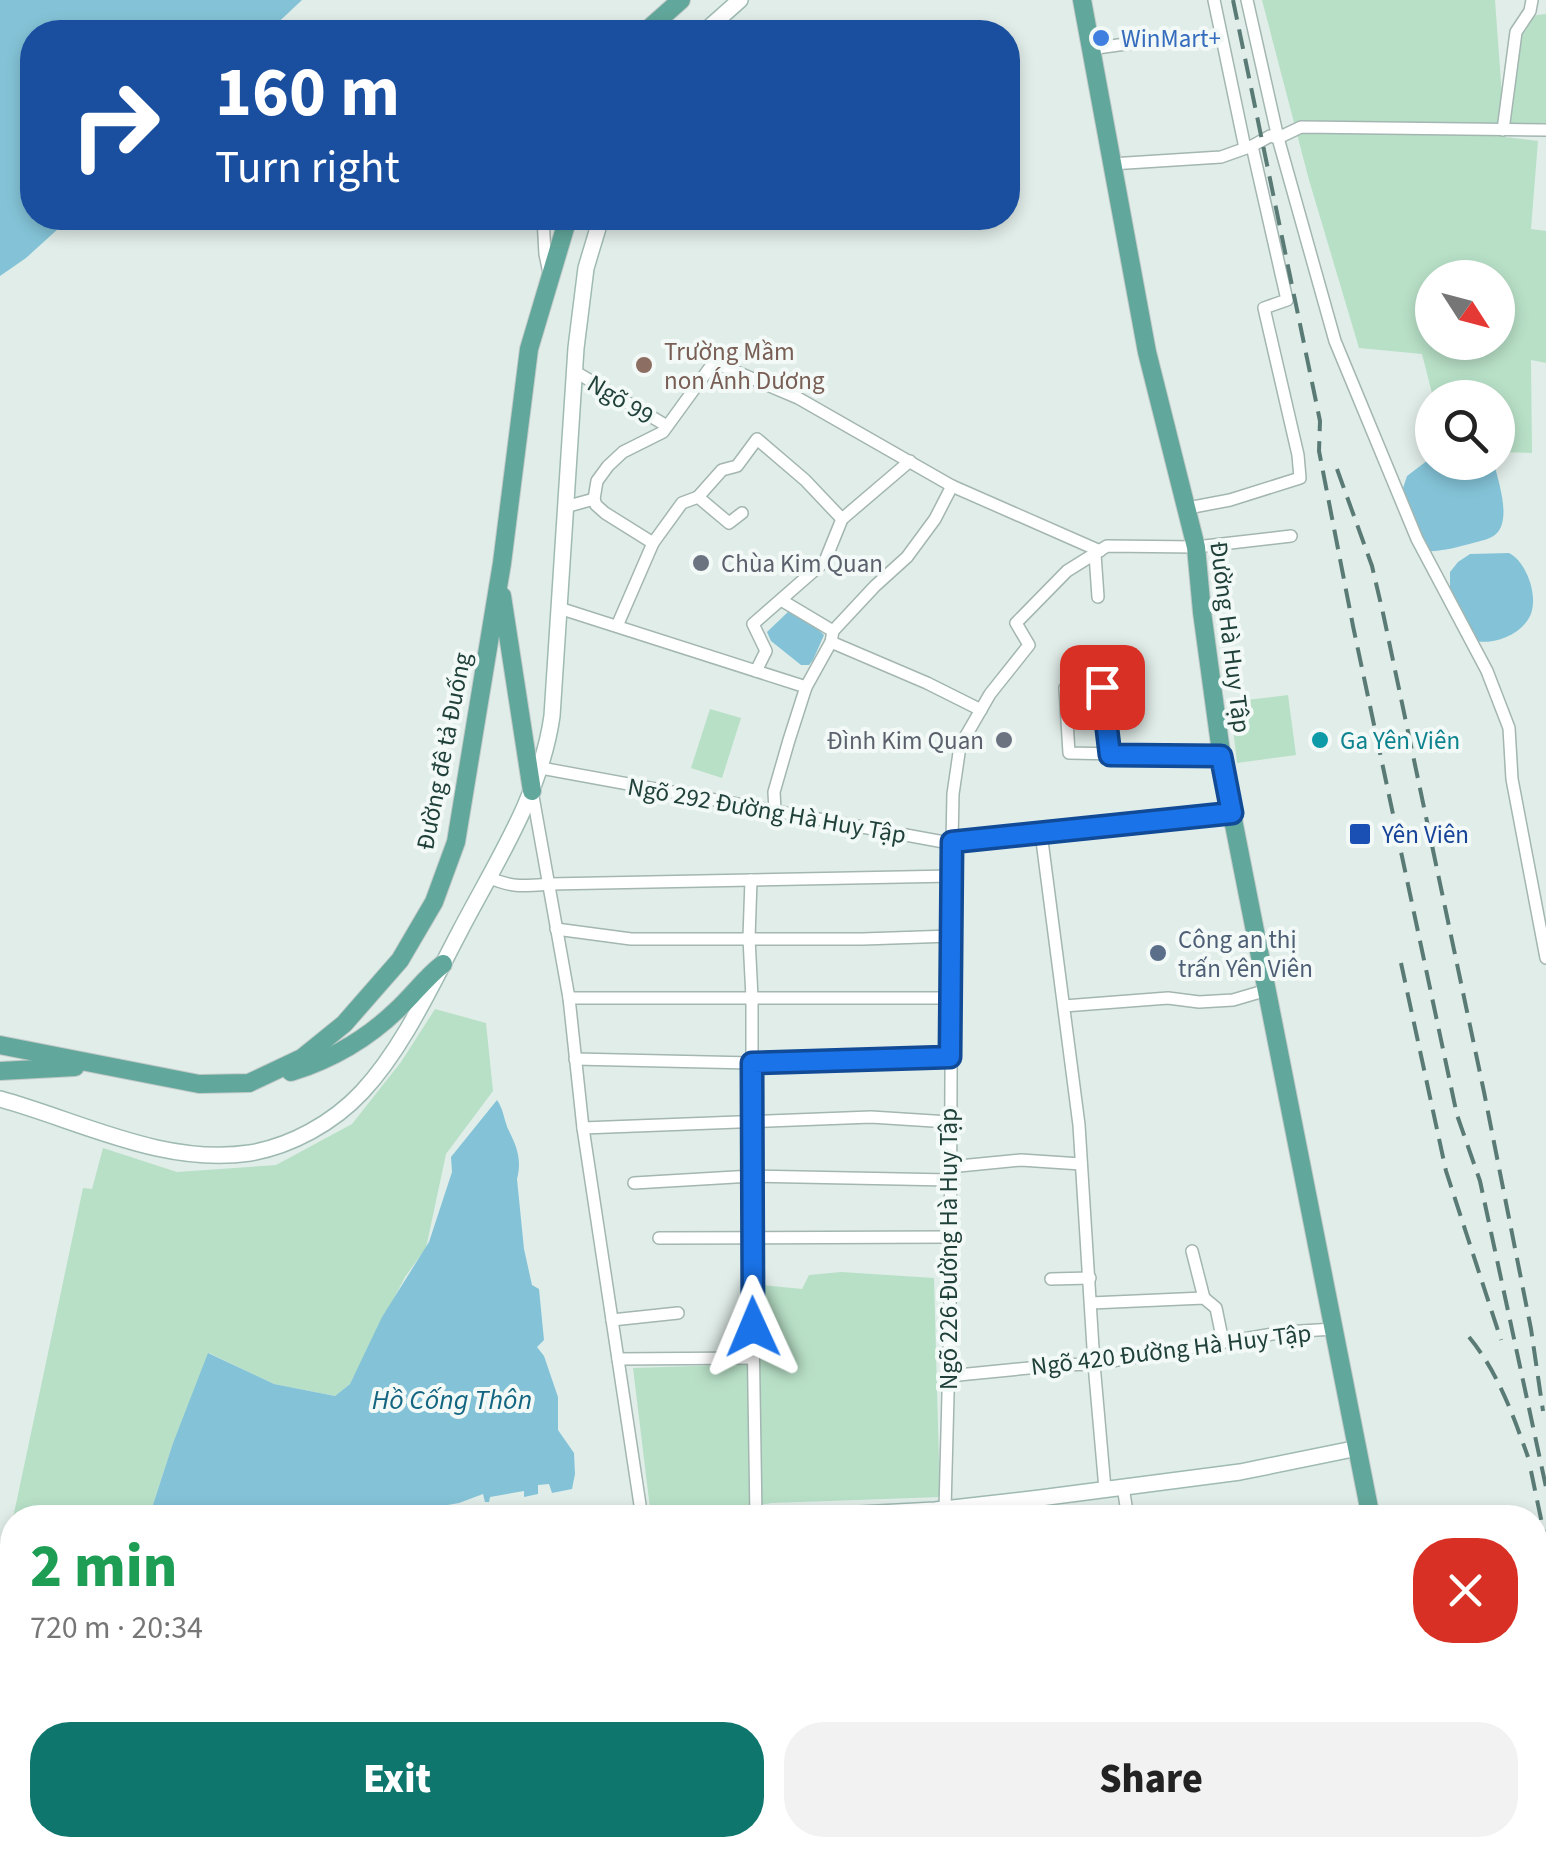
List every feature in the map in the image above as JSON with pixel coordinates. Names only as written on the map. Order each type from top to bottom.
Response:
[{"type":"main road","points":[[659,20],[680,0]]},
{"type":"main road","name":"Đường Hà Huy Tập","points":[[1082,0],[1147,352],[1196,547],[1221,756],[1369,1505]]},
{"type":"main road","name":"Đường đê tả Đuống","points":[[0,1045],[200,1084],[249,1082],[302,1058],[344,1024],[400,960],[434,902],[456,842],[500,581],[529,350],[564,230]]},
{"type":"main road","points":[[500,581],[532,792]]},
{"type":"main road","points":[[249,1082],[316,1064],[362,1040],[442,964]]},
{"type":"main road","points":[[0,1070],[106,1066]]},
{"type":"street","points":[[718,20],[740,0]]},
{"type":"street","points":[[1188,508],[1230,500],[1300,478],[1264,308],[1287,300],[1214,0]]},
{"type":"street","points":[[1247,0],[1278,138],[1335,341],[1417,539],[1487,672],[1509,728],[1512,778],[1546,958]]},
{"type":"street","points":[[1502,130],[1516,32],[1530,11],[1532,0]]},
{"type":"street","points":[[1090,48],[1168,38]]},
{"type":"street","points":[[1111,164],[1220,157],[1300,127],[1546,130]]},
{"type":"street","points":[[544,230],[550,279]]},
{"type":"street","points":[[0,1099],[137,1142],[175,1151],[232,1154],[274,1146],[313,1130],[360,1094],[387,1061],[488,877],[541,768],[552,716],[574,372],[586,268],[597,230]]},
{"type":"street","points":[[653,543],[596,505],[596,481],[623,452],[663,432],[711,366],[718,364],[798,398],[952,486],[1098,552]]},
{"type":"street","name":"Ngõ 99","points":[[574,372],[667,426]]},
{"type":"street","points":[[616,626],[653,543],[682,503],[698,496],[722,470],[737,466],[757,439],[806,480],[842,518]]},
{"type":"street","points":[[756,670],[766,651],[754,624],[825,561],[842,518],[910,461]]},
{"type":"street","points":[[775,810],[774,792],[806,686],[832,636],[875,586],[907,557],[952,486]]},
{"type":"street","points":[[698,496],[729,523],[742,513]]},
{"type":"street","points":[[566,507],[594,499]]},
{"type":"street","points":[[1098,552],[1108,546],[1196,547],[1292,536]]},
{"type":"street","points":[[1098,552],[1098,597]]},
{"type":"street","name":"Ngõ 226 Đường Hà Huy Tập","points":[[951,1505],[950,998],[952,842],[960,746],[990,694],[1029,644],[1016,622],[1066,571],[1098,552]]},
{"type":"street","points":[[780,600],[832,636],[980,710]]},
{"type":"street","points":[[559,608],[806,686]]},
{"type":"street","points":[[1102,687],[1110,755]]},
{"type":"street","points":[[1065,688],[1069,754],[1221,756]]},
{"type":"street","name":"Ngõ 292 Đường Hà Huy Tập","points":[[541,768],[944,842],[1232,813]]},
{"type":"street","points":[[532,792],[569,998],[574,1058],[640,1505]]},
{"type":"street","points":[[1041,832],[1080,1126],[1105,1489]]},
{"type":"street","points":[[488,877],[511,886],[952,876]]},
{"type":"street","points":[[750,880],[756,1505]]},
{"type":"street","points":[[556,929],[630,939],[951,936]]},
{"type":"street","points":[[1064,1006],[1168,998],[1198,1002],[1234,1000],[1267,990]]},
{"type":"street","points":[[569,998],[950,998]]},
{"type":"street","points":[[574,1058],[752,1063],[950,1057]]},
{"type":"street","points":[[584,1128],[872,1116],[949,1122]]},
{"type":"street","points":[[634,1183],[752,1176],[949,1173],[1021,1160],[1081,1164]]},
{"type":"street","points":[[659,1238],[949,1237]]},
{"type":"street","points":[[1192,1251],[1204,1298],[1216,1308],[1223,1342]]},
{"type":"street","points":[[1051,1279],[1090,1278]]},
{"type":"street","points":[[1091,1303],[1204,1298]]},
{"type":"street","points":[[612,1320],[678,1314]]},
{"type":"street","name":"Ngõ 420 Đường Hà Huy Tập","points":[[948,1376],[1094,1364],[1285,1332],[1334,1330]]},
{"type":"street","points":[[618,1359],[753,1358]]},
{"type":"street","points":[[998,1505],[1240,1472],[1358,1448]]},
{"type":"street","points":[[1123,1487],[1126,1505]]},
{"type":"green space","points":[[1262,0],[1495,0],[1505,137],[1538,141],[1531,229],[1546,231],[1546,363],[1531,360],[1532,453],[1515,452],[1515,380],[1429,380],[1424,360],[1515,360],[1515,260],[1415,260],[1415,353],[1359,348],[1309,180]]},
{"type":"green space","points":[[1546,14],[1546,126],[1508,126],[1524,23]]},
{"type":"green space","points":[[1288,695],[1296,755],[1237,763],[1230,702]]},
{"type":"green space","points":[[710,709],[741,718],[722,778],[691,768]]},
{"type":"green space","points":[[435,1009],[486,1023],[493,1091],[446,1154],[426,1248],[405,1277],[350,1384],[335,1396],[274,1384],[209,1353],[153,1505],[16,1505],[83,1188],[92,1189],[103,1148],[177,1172],[276,1165],[352,1124],[401,1062]]},
{"type":"green space","points":[[841,1272],[934,1278],[940,1497],[759,1505],[650,1505],[633,1368],[759,1364],[761,1285],[802,1289],[809,1275]]},
{"type":"water","points":[[0,0],[302,0],[281,20],[20,20],[20,230],[57,230],[0,276]]},
{"type":"water","points":[[1415,470],[1415,480],[1499,480],[1501,527],[1494,536],[1482,541],[1425,551],[1403,488],[1407,476]]},
{"type":"water","points":[[1509,553],[1521,564],[1530,582],[1533,601],[1529,618],[1516,632],[1498,640],[1462,638],[1450,611],[1450,572],[1470,554]]},
{"type":"water","points":[[789,611],[808,620],[824,635],[809,665],[801,665],[771,641],[767,632]]},
{"type":"water","name":"Hồ Cống Thôn","points":[[497,1100],[518,1154],[524,1249],[532,1285],[539,1289],[544,1340],[537,1347],[558,1397],[558,1430],[574,1453],[572,1489],[552,1493],[549,1484],[538,1485],[538,1494],[524,1497],[524,1491],[490,1497],[485,1502],[483,1494],[448,1505],[153,1505],[208,1353],[274,1384],[335,1396],[350,1384],[382,1317],[429,1242],[452,1172],[451,1157]]},
{"type":"railway","points":[[1233,0],[1320,421],[1319,451],[1353,626],[1457,1115],[1480,1181],[1546,1487]]},
{"type":"railway","points":[[1337,469],[1372,566],[1383,613],[1484,1092],[1531,1329],[1543,1411]]},
{"type":"railway","points":[[1401,963],[1446,1171],[1501,1340]]},
{"type":"railway","points":[[1469,1337],[1496,1379],[1528,1457]]},
{"type":"railway","points":[[1531,1471],[1538,1505]]},
{"type":"place","name":"WinMart+","points":[[1101,38]]},
{"type":"place","name":"Trường Mầm non Ánh Dương","points":[[644,365]]},
{"type":"place","name":"Chùa Kim Quan","points":[[701,563]]},
{"type":"place","name":"Đình Kim Quan","points":[[1004,740]]},
{"type":"place","name":"Ga Yên Viên","points":[[1320,740]]},
{"type":"place","name":"Yên Viên","points":[[1360,834]]},
{"type":"place","name":"Công an thị trấn Yên Viên","points":[[1158,953]]},
{"type":"route","points":[[753,1327],[752,1063],[950,1057],[952,842],[1232,813],[1221,756],[1110,755],[1102,687]]}]
